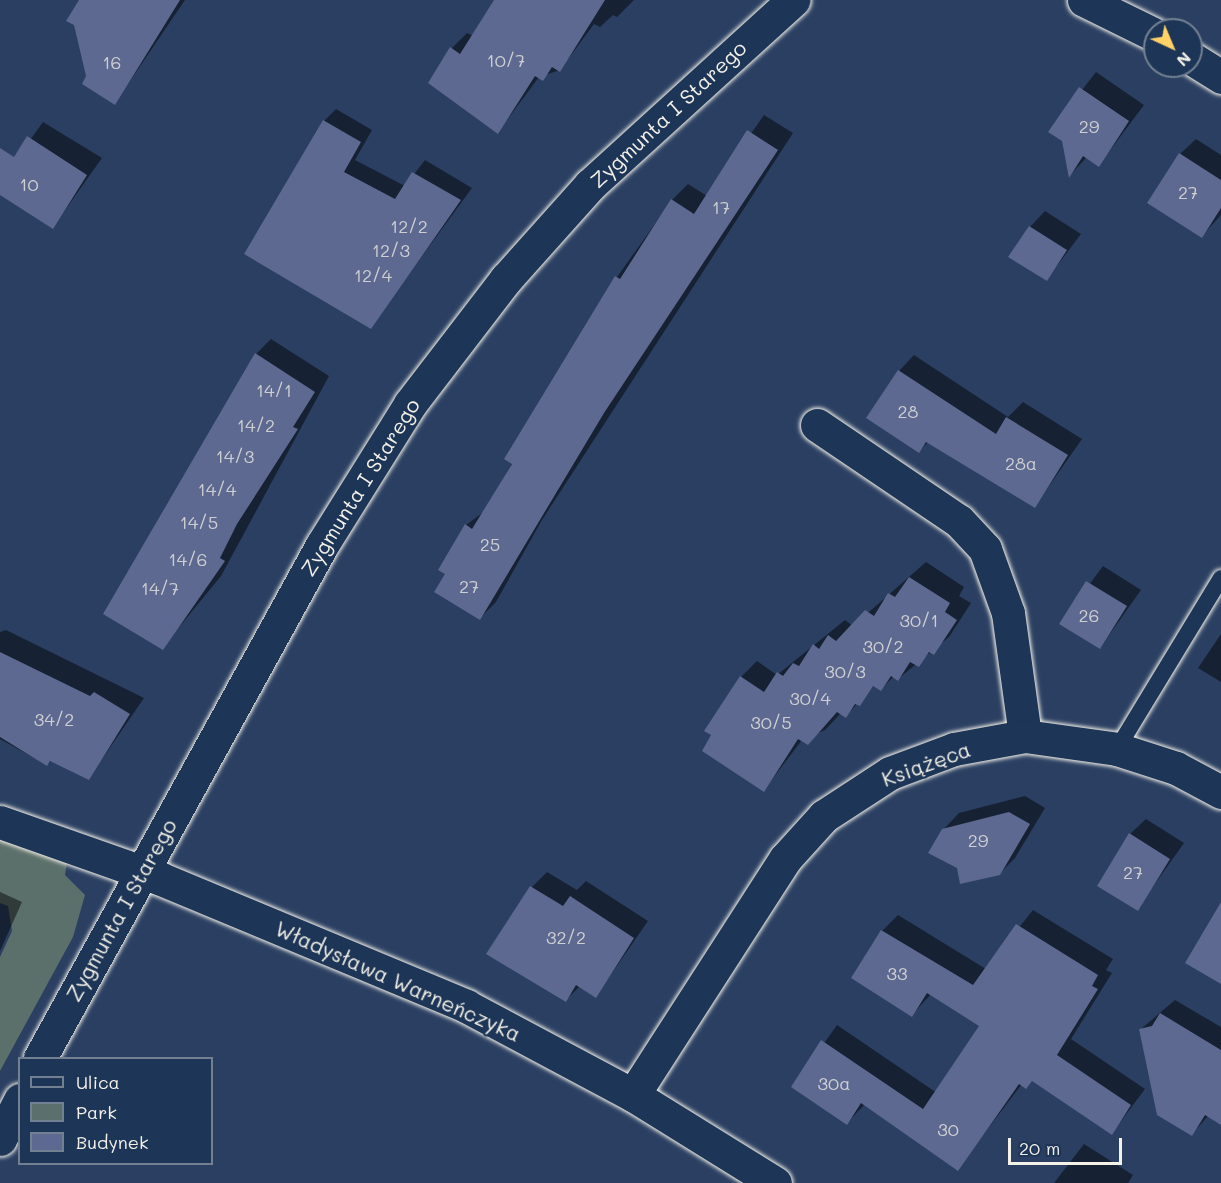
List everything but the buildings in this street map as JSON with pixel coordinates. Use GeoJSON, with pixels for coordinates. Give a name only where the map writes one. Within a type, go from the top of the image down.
{"type":"FeatureCollection","features":[{"type":"Feature","properties":{"kind":"street","name":"Zygmunta I Starego"},"geometry":{"type":"LineString","coordinates":[[41,1057],[327,537],[457,339],[601,173],[793,0]]}},
{"type":"Feature","properties":{"kind":"street"},"geometry":{"type":"LineString","coordinates":[[1084,0],[1143,29]]}},
{"type":"Feature","properties":{"kind":"street"},"geometry":{"type":"LineString","coordinates":[[1203,66],[1221,77]]}},
{"type":"Feature","properties":{"kind":"street"},"geometry":{"type":"LineString","coordinates":[[817,425],[959,521],[985,549],[1008,613],[1025,736]]}},
{"type":"Feature","properties":{"kind":"street","name":"Książęca"},"geometry":{"type":"LineString","coordinates":[[633,1095],[740,923],[824,816],[890,773],[954,749],[1025,736],[1117,748],[1176,768],[1221,792]]}},
{"type":"Feature","properties":{"kind":"street","name":"Władysława Warneńczyka"},"geometry":{"type":"LineString","coordinates":[[0,822],[142,872],[466,1006],[633,1095],[775,1183]]}},
{"type":"Feature","properties":{"kind":"street"},"geometry":{"type":"LineString","coordinates":[[0,1139],[18,1104]]}},
{"type":"Feature","properties":{"kind":"lane"},"geometry":{"type":"LineString","coordinates":[[1117,748],[1221,578]]}},
{"type":"Feature","properties":{"kind":"green space"},"geometry":{"type":"Polygon","coordinates":[[[0,839],[67,863],[65,875],[85,895],[73,937],[0,1071],[0,957],[12,931],[8,906],[0,903],[0,839]]]}}]}
